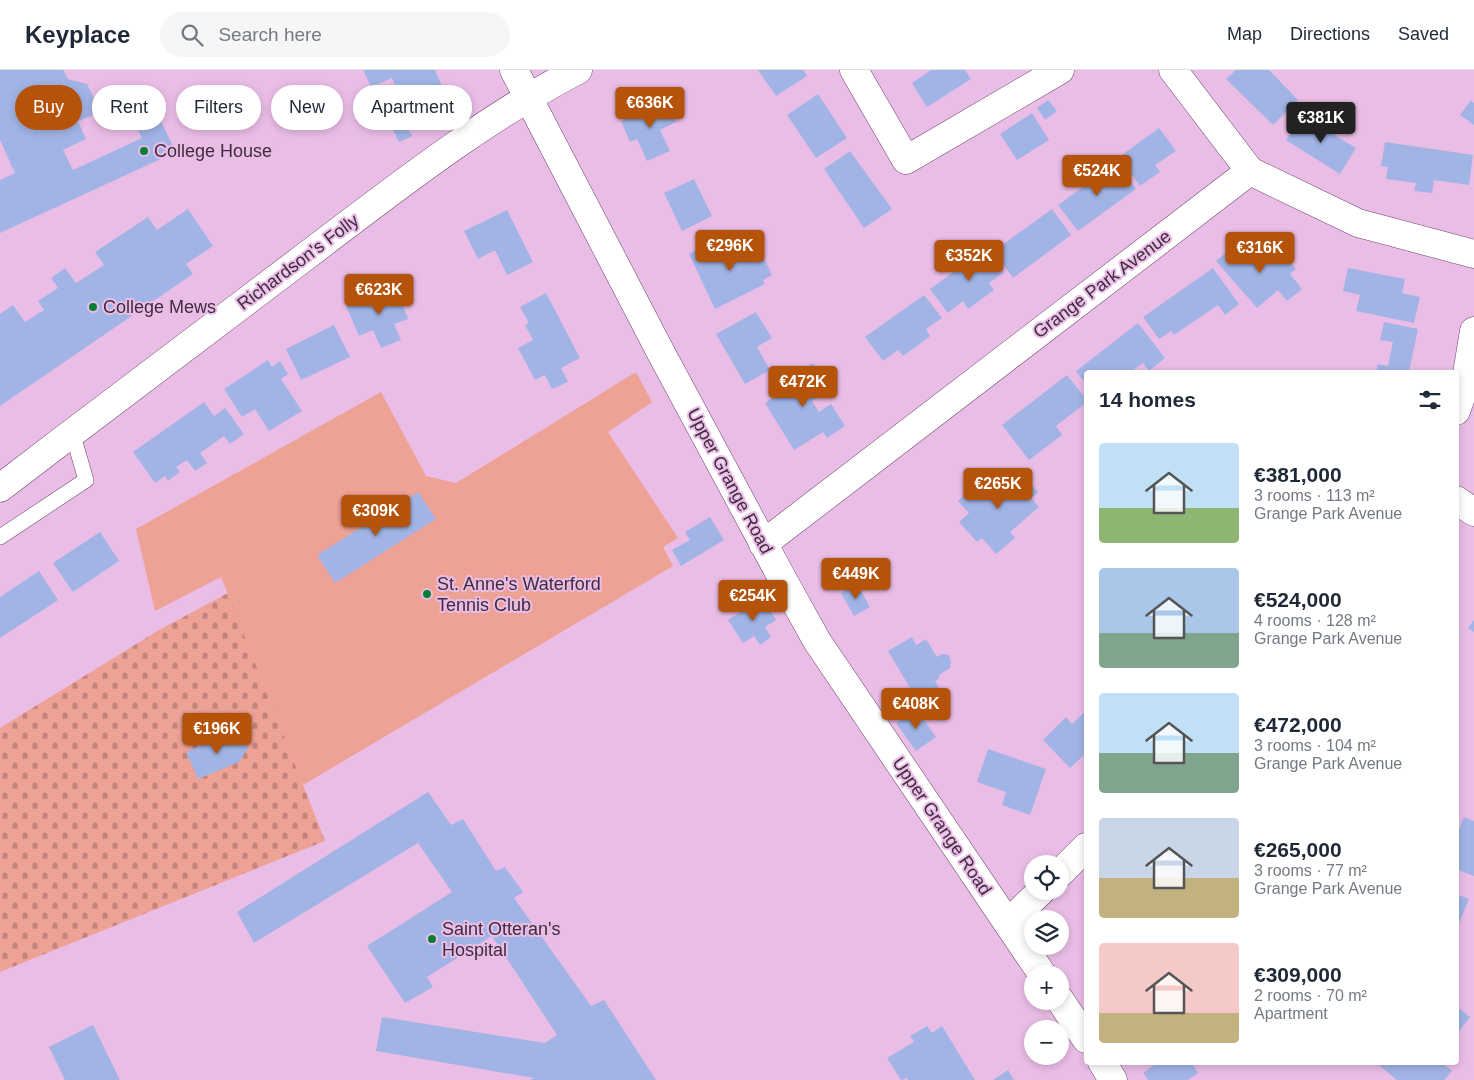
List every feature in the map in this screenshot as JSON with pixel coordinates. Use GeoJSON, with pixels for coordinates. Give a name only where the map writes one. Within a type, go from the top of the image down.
{"type":"FeatureCollection","features":[{"type":"Feature","properties":{"kind":"street","name":"Upper Grange Road"},"geometry":{"type":"LineString","coordinates":[[514,70],[660,351],[813,634],[1036,965]]}},
{"type":"Feature","properties":{"kind":"street","name":"Richardson's Folly"},"geometry":{"type":"LineString","coordinates":[[0,488],[72,432],[466,138],[528,97],[578,70]]}},
{"type":"Feature","properties":{"kind":"street"},"geometry":{"type":"LineString","coordinates":[[854,70],[906,160],[1060,70]]}},
{"type":"Feature","properties":{"kind":"street"},"geometry":{"type":"LineString","coordinates":[[1173,70],[1250,171],[1358,223],[1474,254]]}},
{"type":"Feature","properties":{"kind":"street","name":"Grange Park Avenue"},"geometry":{"type":"LineString","coordinates":[[763,544],[1250,171]]}},
{"type":"Feature","properties":{"kind":"street"},"geometry":{"type":"LineString","coordinates":[[1459,404],[1466,386],[1474,331]]}},
{"type":"Feature","properties":{"kind":"street"},"geometry":{"type":"LineString","coordinates":[[1459,502],[1474,512]]}},
{"type":"Feature","properties":{"kind":"street"},"geometry":{"type":"LineString","coordinates":[[1069,864],[1084,849]]}},
{"type":"Feature","properties":{"kind":"street"},"geometry":{"type":"LineString","coordinates":[[1008,923],[1032,900]]}},
{"type":"Feature","properties":{"kind":"street"},"geometry":{"type":"LineString","coordinates":[[1067,1010],[1084,1036]]}},
{"type":"Feature","properties":{"kind":"street"},"geometry":{"type":"LineString","coordinates":[[1104,1065],[1113,1080]]}},
{"type":"Feature","properties":{"kind":"lane"},"geometry":{"type":"LineString","coordinates":[[0,536],[86,480],[72,432]]}},
{"type":"Feature","properties":{"kind":"green space","name":"St. Anne's Waterford Tennis Club"},"geometry":{"type":"Polygon","coordinates":[[[636,372],[652,402],[608,432],[678,538],[663,547],[673,566],[303,785],[221,577],[155,611],[136,529],[381,392],[426,476],[456,483],[636,372]]]}},
{"type":"Feature","properties":{"kind":"green space"},"geometry":{"type":"Polygon","coordinates":[[[228,593],[325,841],[0,972],[0,728],[159,630],[228,593]]]}},
{"type":"Feature","properties":{"kind":"building","name":"College House"},"geometry":{"type":"Polygon","coordinates":[[[0,70],[63,70],[68,79],[87,84],[92,94],[92,116],[82,120],[82,85],[15,85],[15,130],[82,130],[86,139],[63,150],[73,170],[142,138],[138,130],[165,130],[176,152],[0,233],[0,180],[15,173],[0,140],[0,70]]]}},
{"type":"Feature","properties":{"kind":"building"},"geometry":{"type":"Polygon","coordinates":[[[363,70],[435,70],[441,85],[395,85],[392,78],[376,85],[370,85],[363,70]]]}},
{"type":"Feature","properties":{"kind":"building"},"geometry":{"type":"Polygon","coordinates":[[[758,70],[803,70],[807,76],[776,96],[758,70]]]}},
{"type":"Feature","properties":{"kind":"building"},"geometry":{"type":"Polygon","coordinates":[[[931,70],[965,70],[971,79],[927,107],[912,83],[931,70]]]}},
{"type":"Feature","properties":{"kind":"building"},"geometry":{"type":"Polygon","coordinates":[[[1236,70],[1269,70],[1298,100],[1273,125],[1226,79],[1236,70]]]}},
{"type":"Feature","properties":{"kind":"building"},"geometry":{"type":"Polygon","coordinates":[[[818,94],[847,138],[816,158],[787,115],[818,94]]]}},
{"type":"Feature","properties":{"kind":"building"},"geometry":{"type":"Polygon","coordinates":[[[666,100],[676,122],[660,130],[670,151],[647,161],[637,139],[630,142],[621,121],[666,100]]]}},
{"type":"Feature","properties":{"kind":"building"},"geometry":{"type":"Polygon","coordinates":[[[1048,100],[1057,111],[1045,120],[1037,108],[1048,100]]]}},
{"type":"Feature","properties":{"kind":"building"},"geometry":{"type":"Polygon","coordinates":[[[1471,100],[1474,103],[1474,125],[1460,115],[1471,100]]]}},
{"type":"Feature","properties":{"kind":"building"},"geometry":{"type":"Polygon","coordinates":[[[1032,113],[1049,140],[1017,160],[1000,134],[1032,113]]]}},
{"type":"Feature","properties":{"kind":"building"},"geometry":{"type":"Polygon","coordinates":[[[1302,115],[1356,148],[1340,174],[1286,140],[1302,115]]]}},
{"type":"Feature","properties":{"kind":"building"},"geometry":{"type":"Polygon","coordinates":[[[1159,128],[1176,151],[1155,165],[1160,172],[1140,186],[1119,157],[1159,128]]]}},
{"type":"Feature","properties":{"kind":"building"},"geometry":{"type":"Polygon","coordinates":[[[393,130],[409,130],[412,136],[399,142],[393,130]]]}},
{"type":"Feature","properties":{"kind":"building"},"geometry":{"type":"Polygon","coordinates":[[[1385,142],[1473,155],[1469,185],[1434,180],[1432,193],[1414,191],[1416,183],[1386,179],[1388,167],[1381,166],[1385,142]]]}},
{"type":"Feature","properties":{"kind":"building"},"geometry":{"type":"Polygon","coordinates":[[[850,151],[892,209],[864,228],[824,169],[850,151]]]}},
{"type":"Feature","properties":{"kind":"building"},"geometry":{"type":"Polygon","coordinates":[[[1116,163],[1136,189],[1078,231],[1058,205],[1116,163]]]}},
{"type":"Feature","properties":{"kind":"building"},"geometry":{"type":"Polygon","coordinates":[[[694,179],[712,216],[682,231],[664,193],[694,179]]]}},
{"type":"Feature","properties":{"kind":"building","name":"College Mews"},"geometry":{"type":"Polygon","coordinates":[[[188,209],[213,246],[186,264],[193,274],[0,406],[0,314],[13,305],[25,322],[44,310],[38,301],[58,288],[51,278],[65,268],[76,283],[104,265],[95,252],[148,217],[157,230],[188,209]]]}},
{"type":"Feature","properties":{"kind":"building"},"geometry":{"type":"Polygon","coordinates":[[[1052,209],[1071,235],[1013,278],[994,251],[1052,209]]]}},
{"type":"Feature","properties":{"kind":"building"},"geometry":{"type":"Polygon","coordinates":[[[507,210],[533,262],[507,275],[495,250],[478,259],[464,231],[507,210]]]}},
{"type":"Feature","properties":{"kind":"building"},"geometry":{"type":"Polygon","coordinates":[[[722,238],[731,257],[757,244],[772,275],[763,280],[765,284],[715,309],[689,254],[722,238]]]}},
{"type":"Feature","properties":{"kind":"building"},"geometry":{"type":"Polygon","coordinates":[[[1239,242],[1257,264],[1277,247],[1296,269],[1290,274],[1302,289],[1287,301],[1278,290],[1257,308],[1216,261],[1239,242]]]}},
{"type":"Feature","properties":{"kind":"building"},"geometry":{"type":"Polygon","coordinates":[[[987,248],[1004,272],[989,283],[994,290],[968,309],[963,301],[948,313],[930,289],[987,248]]]}},
{"type":"Feature","properties":{"kind":"building"},"geometry":{"type":"Polygon","coordinates":[[[1213,268],[1239,304],[1225,315],[1218,305],[1174,335],[1171,331],[1159,339],[1143,317],[1213,268]]]}},
{"type":"Feature","properties":{"kind":"building"},"geometry":{"type":"Polygon","coordinates":[[[1348,268],[1405,279],[1402,293],[1420,297],[1414,323],[1356,311],[1360,295],[1343,291],[1348,268]]]}},
{"type":"Feature","properties":{"kind":"building"},"geometry":{"type":"Polygon","coordinates":[[[395,286],[408,319],[394,324],[401,340],[381,348],[373,330],[359,336],[346,306],[395,286]]]}},
{"type":"Feature","properties":{"kind":"building"},"geometry":{"type":"Polygon","coordinates":[[[546,293],[580,358],[561,368],[568,382],[552,389],[545,375],[535,380],[518,348],[533,340],[525,325],[529,323],[520,307],[546,293]]]}},
{"type":"Feature","properties":{"kind":"building"},"geometry":{"type":"Polygon","coordinates":[[[924,295],[942,318],[926,329],[930,336],[917,346],[903,356],[898,350],[883,361],[865,337],[924,295]]]}},
{"type":"Feature","properties":{"kind":"building"},"geometry":{"type":"Polygon","coordinates":[[[756,312],[772,338],[757,347],[770,370],[745,384],[716,334],[756,312]]]}},
{"type":"Feature","properties":{"kind":"building"},"geometry":{"type":"Polygon","coordinates":[[[1384,322],[1418,329],[1409,370],[1376,370],[1378,364],[1388,366],[1393,342],[1380,340],[1384,322]]]}},
{"type":"Feature","properties":{"kind":"building"},"geometry":{"type":"Polygon","coordinates":[[[1138,323],[1165,358],[1150,370],[1143,363],[1133,370],[1084,370],[1084,381],[1076,371],[1138,323]]]}},
{"type":"Feature","properties":{"kind":"building"},"geometry":{"type":"Polygon","coordinates":[[[334,325],[350,357],[301,380],[286,349],[334,325]]]}},
{"type":"Feature","properties":{"kind":"building"},"geometry":{"type":"Polygon","coordinates":[[[268,360],[272,367],[280,361],[288,374],[281,379],[302,411],[269,431],[255,409],[242,417],[224,389],[268,360]]]}},
{"type":"Feature","properties":{"kind":"building"},"geometry":{"type":"Polygon","coordinates":[[[813,363],[830,390],[812,401],[819,412],[831,404],[845,426],[827,438],[823,432],[794,450],[765,403],[777,395],[773,388],[813,363]]]}},
{"type":"Feature","properties":{"kind":"building"},"geometry":{"type":"Polygon","coordinates":[[[1067,375],[1084,396],[1084,405],[1056,426],[1062,435],[1029,460],[1002,425],[1067,375]]]}},
{"type":"Feature","properties":{"kind":"building"},"geometry":{"type":"Polygon","coordinates":[[[204,402],[214,416],[225,408],[244,434],[230,444],[224,436],[200,453],[207,463],[195,471],[187,460],[176,467],[180,472],[168,481],[165,476],[155,483],[133,452],[204,402]]]}},
{"type":"Feature","properties":{"kind":"building"},"geometry":{"type":"Polygon","coordinates":[[[1016,468],[1038,492],[1031,498],[1039,507],[1010,532],[1015,538],[996,554],[982,538],[977,542],[959,522],[969,513],[958,501],[979,481],[989,492],[1016,468]]]}},
{"type":"Feature","properties":{"kind":"building"},"geometry":{"type":"Polygon","coordinates":[[[418,492],[436,519],[335,583],[317,555],[418,492]]]}},
{"type":"Feature","properties":{"kind":"building"},"geometry":{"type":"Polygon","coordinates":[[[710,517],[724,540],[681,566],[672,550],[690,540],[685,532],[710,517]]]}},
{"type":"Feature","properties":{"kind":"building"},"geometry":{"type":"Polygon","coordinates":[[[100,532],[119,561],[73,592],[53,563],[100,532]]]}},
{"type":"Feature","properties":{"kind":"building"},"geometry":{"type":"Polygon","coordinates":[[[39,571],[58,600],[0,638],[0,597],[39,571]]]}},
{"type":"Feature","properties":{"kind":"building"},"geometry":{"type":"Polygon","coordinates":[[[857,584],[870,607],[854,616],[841,593],[857,584]]]}},
{"type":"Feature","properties":{"kind":"building"},"geometry":{"type":"Polygon","coordinates":[[[762,598],[776,620],[765,627],[771,637],[760,645],[754,636],[743,643],[728,620],[762,598]]]}},
{"type":"Feature","properties":{"kind":"building"},"geometry":{"type":"Polygon","coordinates":[[[1474,620],[1474,632],[1468,628],[1474,620]]]}},
{"type":"Feature","properties":{"kind":"building"},"geometry":{"type":"Polygon","coordinates":[[[912,637],[916,645],[926,639],[937,657],[942,654],[949,655],[951,662],[950,668],[939,675],[940,678],[935,681],[944,696],[930,704],[921,688],[913,693],[888,651],[912,637]]]}},
{"type":"Feature","properties":{"kind":"building"},"geometry":{"type":"Polygon","coordinates":[[[916,709],[936,737],[916,751],[896,723],[916,709]]]}},
{"type":"Feature","properties":{"kind":"building"},"geometry":{"type":"Polygon","coordinates":[[[1084,713],[1084,755],[1070,768],[1043,740],[1066,717],[1072,724],[1084,713]]]}},
{"type":"Feature","properties":{"kind":"building"},"geometry":{"type":"Polygon","coordinates":[[[224,736],[245,738],[248,748],[239,762],[198,779],[186,752],[224,736]]]}},
{"type":"Feature","properties":{"kind":"building"},"geometry":{"type":"Polygon","coordinates":[[[988,749],[1046,769],[1030,815],[1002,805],[1006,792],[977,782],[988,749]]]}},
{"type":"Feature","properties":{"kind":"building","name":"Saint Otteran's Hospital"},"geometry":{"type":"Polygon","coordinates":[[[428,792],[451,825],[463,819],[496,871],[505,867],[523,892],[514,898],[591,1006],[604,1000],[656,1080],[530,1080],[534,1078],[376,1051],[382,1017],[545,1043],[557,1035],[492,936],[427,977],[433,987],[405,1003],[367,946],[452,892],[418,843],[254,943],[237,912],[428,792]]]}},
{"type":"Feature","properties":{"kind":"building"},"geometry":{"type":"Polygon","coordinates":[[[1464,817],[1474,821],[1474,876],[1459,870],[1459,829],[1464,817]]]}},
{"type":"Feature","properties":{"kind":"building"},"geometry":{"type":"Polygon","coordinates":[[[1459,895],[1469,899],[1459,924],[1459,895]]]}},
{"type":"Feature","properties":{"kind":"building"},"geometry":{"type":"Polygon","coordinates":[[[1459,1008],[1470,1017],[1459,1031],[1459,1008]]]}},
{"type":"Feature","properties":{"kind":"building"},"geometry":{"type":"Polygon","coordinates":[[[93,1025],[120,1080],[65,1080],[49,1047],[93,1025]]]}},
{"type":"Feature","properties":{"kind":"building"},"geometry":{"type":"Polygon","coordinates":[[[927,1026],[932,1033],[942,1026],[975,1080],[908,1080],[907,1078],[901,1080],[887,1058],[914,1042],[910,1036],[927,1026]]]}},
{"type":"Feature","properties":{"kind":"building"},"geometry":{"type":"Polygon","coordinates":[[[1154,1065],[1193,1065],[1198,1073],[1188,1080],[1148,1080],[1143,1073],[1154,1065]]]}},
{"type":"Feature","properties":{"kind":"building"},"geometry":{"type":"Polygon","coordinates":[[[1379,1065],[1445,1065],[1452,1071],[1444,1080],[1397,1080],[1379,1065]]]}},
{"type":"Feature","properties":{"kind":"building"},"geometry":{"type":"Polygon","coordinates":[[[1008,1070],[1014,1080],[993,1080],[1008,1070]]]}},
{"type":"Feature","properties":{"kind":"place","name":"College House"},"geometry":{"type":"Point","coordinates":[144,151]}},
{"type":"Feature","properties":{"kind":"place","name":"College Mews"},"geometry":{"type":"Point","coordinates":[93,307]}},
{"type":"Feature","properties":{"kind":"place","name":"St. Anne's Waterford Tennis Club"},"geometry":{"type":"Point","coordinates":[427,594]}},
{"type":"Feature","properties":{"kind":"place","name":"Saint Otteran's Hospital"},"geometry":{"type":"Point","coordinates":[432,939]}}]}
